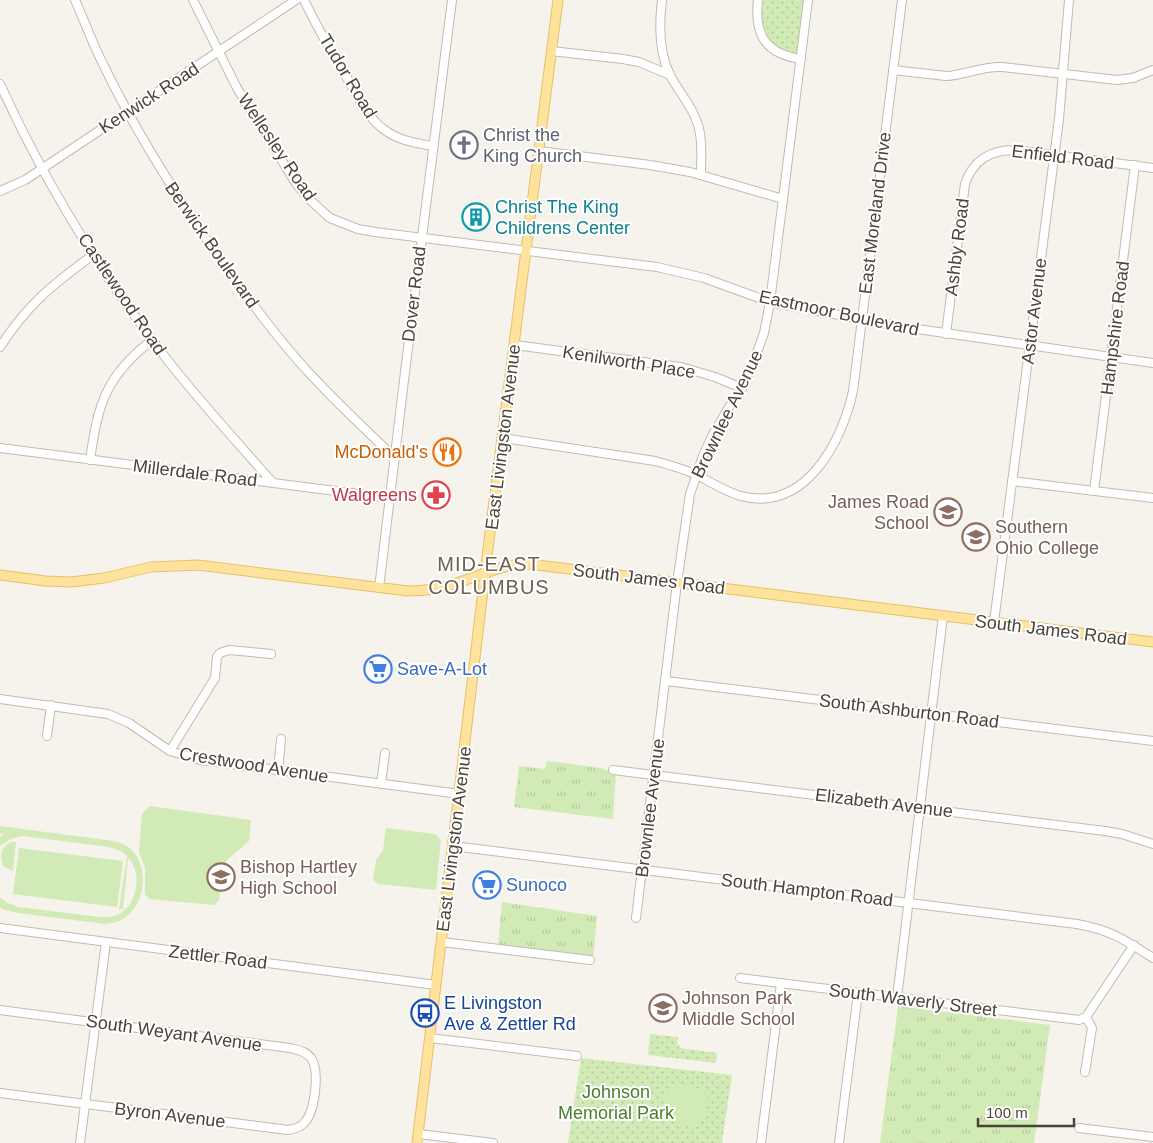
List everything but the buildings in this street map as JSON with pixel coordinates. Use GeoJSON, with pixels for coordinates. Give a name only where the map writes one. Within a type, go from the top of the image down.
{"type":"FeatureCollection","features":[{"type":"Feature","properties":{"kind":"main road","name":"East Livingston Avenue"},"geometry":{"type":"LineString","coordinates":[[418,1138],[558,0]]}},
{"type":"Feature","properties":{"kind":"main road","name":"South James Road"},"geometry":{"type":"LineString","coordinates":[[0,576],[71,582],[104,578],[151,567],[188,564],[408,591],[436,589],[504,566],[529,564],[1153,642]]}},
{"type":"Feature","properties":{"kind":"street","name":"Berwick Boulevard"},"geometry":{"type":"LineString","coordinates":[[76,0],[103,65],[169,184],[264,320],[312,376],[395,458]]}},
{"type":"Feature","properties":{"kind":"street","name":"Wellesley Road"},"geometry":{"type":"LineString","coordinates":[[193,0],[218,53],[252,113],[297,185],[320,210],[343,225],[358,229],[527,251]]}},
{"type":"Feature","properties":{"kind":"street","name":"Kenwick Road"},"geometry":{"type":"LineString","coordinates":[[0,191],[25,180],[296,0]]}},
{"type":"Feature","properties":{"kind":"street","name":"Tudor Road"},"geometry":{"type":"LineString","coordinates":[[304,0],[341,69],[374,122],[397,138],[433,146]]}},
{"type":"Feature","properties":{"kind":"street","name":"Dover Road"},"geometry":{"type":"LineString","coordinates":[[380,588],[421,238],[452,0]]}},
{"type":"Feature","properties":{"kind":"street"},"geometry":{"type":"LineString","coordinates":[[662,0],[660,28],[663,53],[670,75],[689,105],[698,124],[701,175]]}},
{"type":"Feature","properties":{"kind":"street"},"geometry":{"type":"LineString","coordinates":[[758,0],[757,22],[765,42],[773,50],[801,59]]}},
{"type":"Feature","properties":{"kind":"street","name":"Brownlee Avenue"},"geometry":{"type":"LineString","coordinates":[[636,918],[677,582],[690,494],[713,434],[742,388],[760,347],[770,302],[808,0]]}},
{"type":"Feature","properties":{"kind":"street","name":"East Moreland Drive"},"geometry":{"type":"LineString","coordinates":[[503,438],[676,466],[739,496],[762,498],[785,493],[812,475],[830,451],[849,410],[853,391],[902,0]]}},
{"type":"Feature","properties":{"kind":"street","name":"Astor Avenue"},"geometry":{"type":"LineString","coordinates":[[994,622],[1054,155],[1069,0]]}},
{"type":"Feature","properties":{"kind":"street"},"geometry":{"type":"LineString","coordinates":[[551,51],[639,62],[670,75]]}},
{"type":"Feature","properties":{"kind":"street"},"geometry":{"type":"LineString","coordinates":[[893,70],[946,76],[991,66],[1125,80],[1153,70]]}},
{"type":"Feature","properties":{"kind":"street","name":"Castlewood Road"},"geometry":{"type":"LineString","coordinates":[[0,84],[15,118],[93,255],[152,340],[273,483]]}},
{"type":"Feature","properties":{"kind":"street","name":"Enfield Road"},"geometry":{"type":"LineString","coordinates":[[977,162],[989,154],[1003,150],[1153,168]]}},
{"type":"Feature","properties":{"kind":"street"},"geometry":{"type":"LineString","coordinates":[[539,151],[650,165],[701,175],[783,199]]}},
{"type":"Feature","properties":{"kind":"street","name":"Ashby Road"},"geometry":{"type":"LineString","coordinates":[[946,334],[964,191],[968,176],[977,162]]}},
{"type":"Feature","properties":{"kind":"street","name":"Hampshire Road"},"geometry":{"type":"LineString","coordinates":[[1094,491],[1135,165]]}},
{"type":"Feature","properties":{"kind":"street","name":"Eastmoor Boulevard"},"geometry":{"type":"LineString","coordinates":[[527,251],[657,267],[704,278],[770,302],[862,320],[946,334],[1153,363]]}},
{"type":"Feature","properties":{"kind":"street"},"geometry":{"type":"LineString","coordinates":[[0,347],[15,324],[34,302],[61,278],[93,255]]}},
{"type":"Feature","properties":{"kind":"street"},"geometry":{"type":"LineString","coordinates":[[90,460],[95,426],[108,387],[120,369],[134,354],[152,340]]}},
{"type":"Feature","properties":{"kind":"street","name":"Kenilworth Place"},"geometry":{"type":"LineString","coordinates":[[515,345],[681,367],[715,377],[742,388]]}},
{"type":"Feature","properties":{"kind":"street","name":"Millerdale Road"},"geometry":{"type":"LineString","coordinates":[[0,448],[390,498]]}},
{"type":"Feature","properties":{"kind":"street"},"geometry":{"type":"LineString","coordinates":[[1012,480],[1153,498]]}},
{"type":"Feature","properties":{"kind":"street"},"geometry":{"type":"LineString","coordinates":[[897,998],[943,616]]}},
{"type":"Feature","properties":{"kind":"street"},"geometry":{"type":"LineString","coordinates":[[170,751],[215,678],[217,657],[220,653],[229,650],[271,654]]}},
{"type":"Feature","properties":{"kind":"street","name":"South Ashburton Road"},"geometry":{"type":"LineString","coordinates":[[666,681],[1153,741]]}},
{"type":"Feature","properties":{"kind":"street","name":"Crestwood Avenue"},"geometry":{"type":"LineString","coordinates":[[0,699],[95,711],[119,717],[170,751],[201,760],[460,794]]}},
{"type":"Feature","properties":{"kind":"street"},"geometry":{"type":"LineString","coordinates":[[47,736],[50,706]]}},
{"type":"Feature","properties":{"kind":"street"},"geometry":{"type":"LineString","coordinates":[[278,771],[281,739]]}},
{"type":"Feature","properties":{"kind":"street"},"geometry":{"type":"LineString","coordinates":[[381,784],[385,753]]}},
{"type":"Feature","properties":{"kind":"street","name":"Elizabeth Avenue"},"geometry":{"type":"LineString","coordinates":[[613,770],[1105,831],[1122,834],[1153,844]]}},
{"type":"Feature","properties":{"kind":"street","name":"South Hampton Road"},"geometry":{"type":"LineString","coordinates":[[453,846],[1093,927],[1109,931],[1153,958]]}},
{"type":"Feature","properties":{"kind":"street","name":"Zettler Road"},"geometry":{"type":"LineString","coordinates":[[0,928],[436,985]]}},
{"type":"Feature","properties":{"kind":"street"},"geometry":{"type":"LineString","coordinates":[[80,1143],[106,942]]}},
{"type":"Feature","properties":{"kind":"street"},"geometry":{"type":"LineString","coordinates":[[442,942],[590,960]]}},
{"type":"Feature","properties":{"kind":"street"},"geometry":{"type":"LineString","coordinates":[[1085,1072],[1092,1028],[1086,1017],[1134,945]]}},
{"type":"Feature","properties":{"kind":"street","name":"South Waverly Street"},"geometry":{"type":"LineString","coordinates":[[740,978],[1079,1020],[1086,1017]]}},
{"type":"Feature","properties":{"kind":"street"},"geometry":{"type":"LineString","coordinates":[[761,1143],[781,983]]}},
{"type":"Feature","properties":{"kind":"street"},"geometry":{"type":"LineString","coordinates":[[839,1143],[858,993]]}},
{"type":"Feature","properties":{"kind":"street","name":"South Weyant Avenue"},"geometry":{"type":"LineString","coordinates":[[0,1010],[297,1050],[310,1057],[314,1064],[316,1075],[314,1092]]}},
{"type":"Feature","properties":{"kind":"street"},"geometry":{"type":"LineString","coordinates":[[430,1038],[577,1056]]}},
{"type":"Feature","properties":{"kind":"street","name":"Byron Avenue"},"geometry":{"type":"LineString","coordinates":[[0,1093],[288,1130],[300,1126],[309,1117],[314,1092]]}},
{"type":"Feature","properties":{"kind":"street"},"geometry":{"type":"LineString","coordinates":[[1079,1128],[1153,1137]]}},
{"type":"Feature","properties":{"kind":"street"},"geometry":{"type":"LineString","coordinates":[[418,1138],[493,1143]]}},
{"type":"Feature","properties":{"kind":"green space"},"geometry":{"type":"Polygon","coordinates":[[[763,0],[805,0],[798,53],[786,52],[777,48],[767,36],[762,10],[763,0]]]}},
{"type":"Feature","properties":{"kind":"green space"},"geometry":{"type":"Polygon","coordinates":[[[547,761],[601,768],[616,774],[613,819],[514,807],[519,766],[545,769],[547,761]]]}},
{"type":"Feature","properties":{"kind":"green space"},"geometry":{"type":"Polygon","coordinates":[[[150,806],[251,820],[249,841],[226,861],[222,873],[219,900],[214,905],[149,899],[145,894],[145,868],[139,852],[142,814],[150,806]]]}},
{"type":"Feature","properties":{"kind":"green space"},"geometry":{"type":"Polygon","coordinates":[[[0,826],[114,841],[128,847],[137,857],[142,870],[143,885],[139,899],[132,911],[121,920],[106,924],[18,913],[2,909],[0,907],[0,898],[18,907],[100,917],[114,916],[130,904],[135,891],[136,877],[135,869],[128,858],[123,909],[119,909],[127,856],[121,851],[109,847],[23,836],[11,839],[0,846],[0,837],[4,834],[0,833],[0,826]]]}},
{"type":"Feature","properties":{"kind":"green space"},"geometry":{"type":"Polygon","coordinates":[[[386,828],[435,834],[441,840],[436,890],[379,884],[373,880],[376,860],[383,850],[386,828]]]}},
{"type":"Feature","properties":{"kind":"green space"},"geometry":{"type":"Polygon","coordinates":[[[11,842],[16,842],[13,871],[3,866],[1,859],[3,849],[11,842]]]}},
{"type":"Feature","properties":{"kind":"green space"},"geometry":{"type":"Polygon","coordinates":[[[19,848],[123,861],[117,907],[13,894],[19,848]]]}},
{"type":"Feature","properties":{"kind":"green space"},"geometry":{"type":"Polygon","coordinates":[[[502,902],[597,916],[593,958],[498,945],[502,902]]]}},
{"type":"Feature","properties":{"kind":"green space"},"geometry":{"type":"Polygon","coordinates":[[[898,1006],[1050,1025],[1034,1143],[880,1143],[898,1006]]]}},
{"type":"Feature","properties":{"kind":"green space"},"geometry":{"type":"Polygon","coordinates":[[[650,1034],[678,1037],[677,1045],[680,1045],[680,1048],[717,1053],[716,1063],[648,1055],[650,1034]]]}},
{"type":"Feature","properties":{"kind":"green space","name":"Johnson Memorial Park"},"geometry":{"type":"Polygon","coordinates":[[[581,1058],[732,1075],[722,1143],[568,1143],[581,1058]]]}},
{"type":"Feature","properties":{"kind":"green space"},"geometry":{"type":"Polygon","coordinates":[[[677,1083],[705,1091],[708,1096],[700,1126],[680,1124],[668,1114],[665,1107],[666,1099],[677,1083]]]}},
{"type":"Feature","properties":{"kind":"place","name":"Christ the King Church"},"geometry":{"type":"Point","coordinates":[464,145]}},
{"type":"Feature","properties":{"kind":"place","name":"Christ The King Childrens Center"},"geometry":{"type":"Point","coordinates":[476,217]}},
{"type":"Feature","properties":{"kind":"place","name":"McDonald's"},"geometry":{"type":"Point","coordinates":[447,452]}},
{"type":"Feature","properties":{"kind":"place","name":"Walgreens"},"geometry":{"type":"Point","coordinates":[436,495]}},
{"type":"Feature","properties":{"kind":"place","name":"James Road School"},"geometry":{"type":"Point","coordinates":[948,512]}},
{"type":"Feature","properties":{"kind":"place","name":"Southern Ohio College"},"geometry":{"type":"Point","coordinates":[976,537]}},
{"type":"Feature","properties":{"kind":"place","name":"Save-A-Lot"},"geometry":{"type":"Point","coordinates":[378,669]}},
{"type":"Feature","properties":{"kind":"place","name":"Bishop Hartley High School"},"geometry":{"type":"Point","coordinates":[221,877]}},
{"type":"Feature","properties":{"kind":"place","name":"Sunoco"},"geometry":{"type":"Point","coordinates":[487,885]}},
{"type":"Feature","properties":{"kind":"place","name":"Johnson Park Middle School"},"geometry":{"type":"Point","coordinates":[663,1008]}},
{"type":"Feature","properties":{"kind":"place","name":"E Livingston Ave & Zettler Rd"},"geometry":{"type":"Point","coordinates":[425,1013]}},
{"type":"Feature","properties":{"kind":"district","name":"MID-EAST COLUMBUS"},"geometry":{"type":"Point","coordinates":[489,576]}}]}
